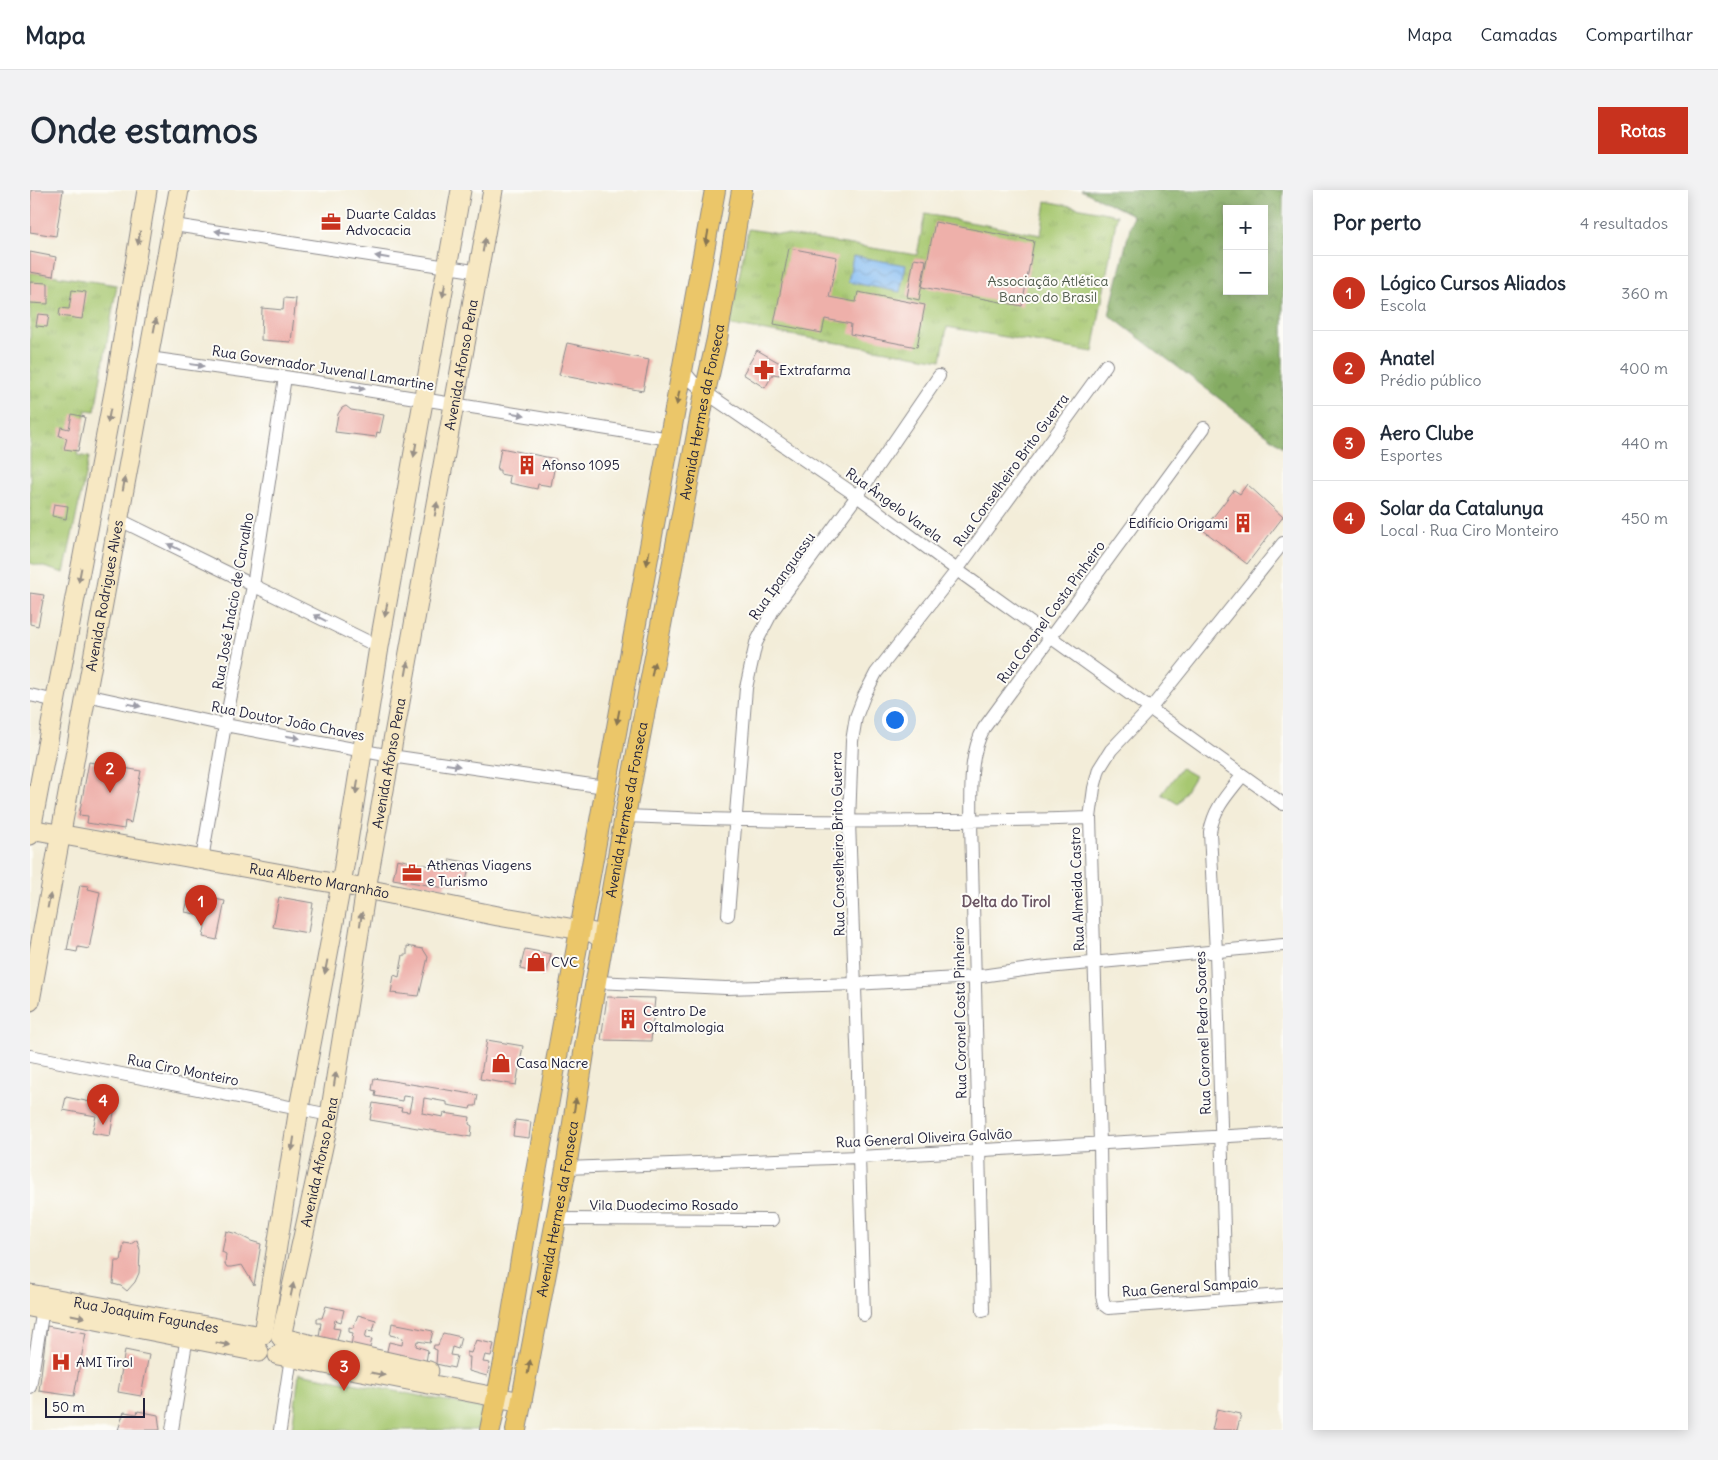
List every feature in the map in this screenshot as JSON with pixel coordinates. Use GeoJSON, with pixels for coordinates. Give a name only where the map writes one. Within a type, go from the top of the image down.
{"type":"FeatureCollection","features":[{"type":"Feature","properties":{"kind":"main road","name":"Avenida Rodrigues Alves"},"geometry":{"type":"LineString","coordinates":[[30,831],[48,743],[42,698],[60,682],[116,382],[147,190]]}},
{"type":"Feature","properties":{"kind":"main road","name":"Avenida Rodrigues Alves"},"geometry":{"type":"LineString","coordinates":[[30,1001],[179,190]]}},
{"type":"Feature","properties":{"kind":"main road","name":"Avenida Afonso Pena"},"geometry":{"type":"LineString","coordinates":[[261,1341],[299,1108],[341,885],[379,647],[461,190]]}},
{"type":"Feature","properties":{"kind":"main road","name":"Avenida Afonso Pena"},"geometry":{"type":"LineString","coordinates":[[283,1347],[330,1115],[366,888],[480,272],[493,190]]}},
{"type":"Feature","properties":{"kind":"main road","name":"Avenida Hermes da Fonseca"},"geometry":{"type":"LineString","coordinates":[[490,1430],[581,930],[605,787],[715,190]]}},
{"type":"Feature","properties":{"kind":"main road","name":"Avenida Hermes da Fonseca"},"geometry":{"type":"LineString","coordinates":[[516,1430],[566,1168],[625,816],[705,392],[717,339],[742,190]]}},
{"type":"Feature","properties":{"kind":"main road"},"geometry":{"type":"LineString","coordinates":[[116,382],[127,389],[143,385]]}},
{"type":"Feature","properties":{"kind":"main road"},"geometry":{"type":"LineString","coordinates":[[87,539],[97,534],[108,539],[113,547]]}},
{"type":"Feature","properties":{"kind":"main road"},"geometry":{"type":"LineString","coordinates":[[60,682],[67,677],[76,676],[82,679],[87,691]]}},
{"type":"Feature","properties":{"kind":"main road"},"geometry":{"type":"LineString","coordinates":[[48,743],[51,750],[59,752],[68,752],[77,745]]}},
{"type":"Feature","properties":{"kind":"main road","name":"Rua Alberto Maranhão"},"geometry":{"type":"LineString","coordinates":[[30,831],[366,888],[498,916],[581,930],[594,933],[604,941]]}},
{"type":"Feature","properties":{"kind":"main road","name":"Rua Joaquim Fagundes"},"geometry":{"type":"LineString","coordinates":[[30,1294],[261,1341]]}},
{"type":"Feature","properties":{"kind":"main road","name":"Rua Joaquim Fagundes"},"geometry":{"type":"LineString","coordinates":[[36,1308],[187,1336],[261,1341]]}},
{"type":"Feature","properties":{"kind":"main road"},"geometry":{"type":"LineString","coordinates":[[261,1341],[266,1332],[275,1332],[283,1347],[498,1392],[522,1402]]}},
{"type":"Feature","properties":{"kind":"street"},"geometry":{"type":"LineString","coordinates":[[174,225],[480,272]]}},
{"type":"Feature","properties":{"kind":"street","name":"Rua Governador Juvenal Lamartine"},"geometry":{"type":"LineString","coordinates":[[149,358],[286,376],[670,438]]}},
{"type":"Feature","properties":{"kind":"street","name":"Rua Conselheiro Brito Guerra"},"geometry":{"type":"LineString","coordinates":[[864,1315],[849,822],[852,741],[856,717],[876,673],[957,570],[1106,364]]}},
{"type":"Feature","properties":{"kind":"street","name":"Rua Ângelo Varela"},"geometry":{"type":"LineString","coordinates":[[683,370],[705,392],[857,496],[1283,804]]}},
{"type":"Feature","properties":{"kind":"street","name":"Rua José Inácio de Carvalho"},"geometry":{"type":"LineString","coordinates":[[202,859],[225,725],[253,586],[286,376]]}},
{"type":"Feature","properties":{"kind":"street","name":"Rua Ipanguassu"},"geometry":{"type":"LineString","coordinates":[[728,915],[746,688],[756,643],[773,610],[857,496],[939,376]]}},
{"type":"Feature","properties":{"kind":"street","name":"Rua Coronel Costa Pinheiro"},"geometry":{"type":"LineString","coordinates":[[983,1311],[971,822],[972,767],[977,740],[1204,428]]}},
{"type":"Feature","properties":{"kind":"street"},"geometry":{"type":"LineString","coordinates":[[118,519],[379,647]]}},
{"type":"Feature","properties":{"kind":"street","name":"Rua Almeida Castro"},"geometry":{"type":"LineString","coordinates":[[1102,1300],[1100,1142],[1090,818],[1094,788],[1100,769],[1110,750],[1151,708],[1283,543]]}},
{"type":"Feature","properties":{"kind":"street","name":"Rua Doutor João Chaves"},"geometry":{"type":"LineString","coordinates":[[87,691],[225,725],[391,756],[605,787]]}},
{"type":"Feature","properties":{"kind":"street","name":"Rua Coronel Pedro Soares"},"geometry":{"type":"LineString","coordinates":[[1226,1299],[1216,952],[1210,832],[1212,819],[1217,808],[1242,776]]}},
{"type":"Feature","properties":{"kind":"street"},"geometry":{"type":"LineString","coordinates":[[625,816],[735,821],[849,822],[971,822],[1090,818]]}},
{"type":"Feature","properties":{"kind":"street"},"geometry":{"type":"LineString","coordinates":[[596,982],[726,988],[855,984],[974,977],[1037,968],[1283,945]]}},
{"type":"Feature","properties":{"kind":"street","name":"Rua Ciro Monteiro"},"geometry":{"type":"LineString","coordinates":[[30,1056],[330,1115]]}},
{"type":"Feature","properties":{"kind":"street","name":"Rua General Oliveira Galvão"},"geometry":{"type":"LineString","coordinates":[[566,1168],[859,1157],[1221,1135],[1283,1133]]}},
{"type":"Feature","properties":{"kind":"street","name":"Vila Duodecimo Rosado"},"geometry":{"type":"LineString","coordinates":[[556,1219],[772,1220]]}},
{"type":"Feature","properties":{"kind":"street","name":"Rua General Sampaio"},"geometry":{"type":"LineString","coordinates":[[1102,1300],[1108,1308],[1283,1295]]}},
{"type":"Feature","properties":{"kind":"street"},"geometry":{"type":"LineString","coordinates":[[30,1386],[36,1308]]}},
{"type":"Feature","properties":{"kind":"street"},"geometry":{"type":"LineString","coordinates":[[172,1430],[187,1336]]}},
{"type":"Feature","properties":{"kind":"street"},"geometry":{"type":"LineString","coordinates":[[280,1430],[283,1347]]}},
{"type":"Feature","properties":{"kind":"green space"},"geometry":{"type":"Polygon","coordinates":[[[1081,190],[1283,190],[1283,447],[1109,315],[1133,215],[1081,190]]]}},
{"type":"Feature","properties":{"kind":"green space","name":"Associação Atlética Banco do Brasil"},"geometry":{"type":"Polygon","coordinates":[[[1046,201],[1117,215],[1093,352],[947,327],[941,360],[730,325],[748,229],[917,255],[925,214],[1041,235],[1046,201]]]}},
{"type":"Feature","properties":{"kind":"green space"},"geometry":{"type":"Polygon","coordinates":[[[30,272],[117,285],[95,411],[86,410],[77,455],[89,457],[64,573],[30,563],[30,272]]]}},
{"type":"Feature","properties":{"kind":"green space"},"geometry":{"type":"Polygon","coordinates":[[[1181,768],[1195,776],[1178,804],[1162,794],[1181,768]]]}},
{"type":"Feature","properties":{"kind":"green space"},"geometry":{"type":"Polygon","coordinates":[[[299,1373],[484,1408],[480,1430],[292,1430],[299,1373]]]}},
{"type":"Feature","properties":{"kind":"water"},"geometry":{"type":"Polygon","coordinates":[[[853,256],[906,265],[900,292],[848,282],[853,256]]]}},
{"type":"Feature","properties":{"kind":"building"},"geometry":{"type":"Polygon","coordinates":[[[31,190],[63,190],[56,236],[30,232],[31,190]]]}},
{"type":"Feature","properties":{"kind":"building"},"geometry":{"type":"Polygon","coordinates":[[[935,222],[1034,241],[1022,306],[922,287],[935,222]]]}},
{"type":"Feature","properties":{"kind":"building"},"geometry":{"type":"Polygon","coordinates":[[[789,248],[837,257],[829,297],[856,302],[858,292],[925,305],[917,347],[850,334],[851,324],[825,319],[822,333],[774,324],[789,248]]]}},
{"type":"Feature","properties":{"kind":"building"},"geometry":{"type":"Polygon","coordinates":[[[30,252],[56,257],[53,276],[30,272],[30,252]]]}},
{"type":"Feature","properties":{"kind":"building"},"geometry":{"type":"Polygon","coordinates":[[[914,258],[926,260],[919,300],[907,297],[914,258]]]}},
{"type":"Feature","properties":{"kind":"building"},"geometry":{"type":"Polygon","coordinates":[[[30,282],[48,283],[48,304],[30,303],[30,282]]]}},
{"type":"Feature","properties":{"kind":"building"},"geometry":{"type":"Polygon","coordinates":[[[72,290],[86,292],[82,319],[59,316],[60,308],[69,309],[72,290]]]}},
{"type":"Feature","properties":{"kind":"building"},"geometry":{"type":"Polygon","coordinates":[[[284,298],[296,299],[291,342],[261,340],[262,308],[283,310],[284,298]]]}},
{"type":"Feature","properties":{"kind":"building"},"geometry":{"type":"Polygon","coordinates":[[[38,314],[49,315],[47,327],[36,326],[38,314]]]}},
{"type":"Feature","properties":{"kind":"building"},"geometry":{"type":"Polygon","coordinates":[[[567,343],[649,360],[643,391],[559,375],[567,343]]]}},
{"type":"Feature","properties":{"kind":"building","name":"Extrafarma"},"geometry":{"type":"Polygon","coordinates":[[[757,350],[785,366],[779,375],[773,374],[765,388],[743,374],[757,350]]]}},
{"type":"Feature","properties":{"kind":"building"},"geometry":{"type":"Polygon","coordinates":[[[346,406],[351,410],[384,415],[380,433],[377,432],[376,437],[335,432],[338,414],[346,406]]]}},
{"type":"Feature","properties":{"kind":"building"},"geometry":{"type":"Polygon","coordinates":[[[72,414],[85,417],[78,451],[64,449],[67,438],[59,436],[61,427],[69,429],[72,414]]]}},
{"type":"Feature","properties":{"kind":"building","name":"Afonso 1095"},"geometry":{"type":"Polygon","coordinates":[[[501,448],[556,459],[551,486],[538,484],[537,489],[509,483],[510,476],[500,474],[500,470],[497,470],[501,448]]]}},
{"type":"Feature","properties":{"kind":"building","name":"Edifício Origami"},"geometry":{"type":"Polygon","coordinates":[[[1247,484],[1283,517],[1247,564],[1203,530],[1234,490],[1240,494],[1247,484]]]}},
{"type":"Feature","properties":{"kind":"building"},"geometry":{"type":"Polygon","coordinates":[[[54,504],[68,506],[66,519],[52,516],[54,504]]]}},
{"type":"Feature","properties":{"kind":"building"},"geometry":{"type":"Polygon","coordinates":[[[30,593],[44,595],[38,626],[30,624],[30,593]]]}},
{"type":"Feature","properties":{"kind":"building"},"geometry":{"type":"Polygon","coordinates":[[[89,762],[141,771],[131,823],[125,821],[124,829],[87,823],[88,816],[79,815],[89,762]]]}},
{"type":"Feature","properties":{"kind":"building"},"geometry":{"type":"Polygon","coordinates":[[[397,859],[431,866],[432,863],[449,867],[450,859],[470,863],[465,886],[445,882],[445,888],[393,879],[397,859]]]}},
{"type":"Feature","properties":{"kind":"building"},"geometry":{"type":"Polygon","coordinates":[[[80,885],[89,886],[88,889],[100,892],[89,949],[78,947],[77,952],[67,950],[80,885]]]}},
{"type":"Feature","properties":{"kind":"building"},"geometry":{"type":"Polygon","coordinates":[[[189,894],[225,901],[217,940],[203,937],[207,916],[185,912],[189,894]]]}},
{"type":"Feature","properties":{"kind":"building"},"geometry":{"type":"Polygon","coordinates":[[[279,897],[313,903],[308,933],[273,927],[279,897]]]}},
{"type":"Feature","properties":{"kind":"building"},"geometry":{"type":"Polygon","coordinates":[[[407,946],[423,949],[428,957],[419,996],[391,993],[394,975],[399,977],[403,955],[407,955],[407,946]]]}},
{"type":"Feature","properties":{"kind":"building","name":"CVC"},"geometry":{"type":"Polygon","coordinates":[[[525,949],[551,954],[546,975],[520,969],[525,949]]]}},
{"type":"Feature","properties":{"kind":"building","name":"Centro De Oftalmologia"},"geometry":{"type":"Polygon","coordinates":[[[607,997],[655,998],[651,1041],[601,1040],[607,997]]]}},
{"type":"Feature","properties":{"kind":"building","name":"Casa Nacre"},"geometry":{"type":"Polygon","coordinates":[[[487,1040],[523,1046],[516,1085],[480,1079],[487,1040]]]}},
{"type":"Feature","properties":{"kind":"building"},"geometry":{"type":"Polygon","coordinates":[[[374,1078],[478,1095],[476,1106],[471,1106],[470,1109],[424,1098],[422,1113],[443,1117],[444,1113],[470,1117],[469,1124],[472,1126],[471,1137],[370,1120],[373,1103],[402,1108],[401,1111],[409,1112],[412,1097],[403,1096],[402,1101],[375,1096],[376,1091],[372,1090],[374,1078]]]}},
{"type":"Feature","properties":{"kind":"building"},"geometry":{"type":"Polygon","coordinates":[[[66,1097],[115,1107],[110,1136],[92,1133],[96,1116],[63,1110],[66,1097]]]}},
{"type":"Feature","properties":{"kind":"building"},"geometry":{"type":"Polygon","coordinates":[[[515,1120],[531,1122],[529,1138],[513,1136],[515,1120]]]}},
{"type":"Feature","properties":{"kind":"building"},"geometry":{"type":"Polygon","coordinates":[[[226,1231],[261,1244],[254,1285],[242,1265],[227,1267],[225,1264],[226,1254],[222,1252],[226,1231]]]}},
{"type":"Feature","properties":{"kind":"building"},"geometry":{"type":"Polygon","coordinates":[[[137,1240],[140,1250],[139,1273],[135,1282],[127,1291],[121,1286],[113,1284],[115,1261],[121,1261],[124,1243],[131,1244],[137,1240]]]}},
{"type":"Feature","properties":{"kind":"building"},"geometry":{"type":"Polygon","coordinates":[[[326,1306],[344,1310],[341,1322],[335,1320],[333,1328],[340,1329],[337,1341],[319,1337],[321,1323],[317,1323],[317,1318],[322,1318],[326,1306]]]}},
{"type":"Feature","properties":{"kind":"building"},"geometry":{"type":"Polygon","coordinates":[[[358,1315],[376,1320],[373,1331],[367,1330],[365,1338],[372,1339],[369,1351],[351,1346],[353,1333],[349,1332],[349,1327],[353,1328],[358,1315]]]}},
{"type":"Feature","properties":{"kind":"building"},"geometry":{"type":"Polygon","coordinates":[[[392,1323],[433,1331],[430,1343],[417,1341],[416,1346],[428,1350],[426,1362],[386,1355],[389,1342],[402,1345],[403,1338],[390,1335],[392,1323]]]}},
{"type":"Feature","properties":{"kind":"building","name":"AMI Tirol"},"geometry":{"type":"Polygon","coordinates":[[[47,1326],[86,1333],[74,1396],[39,1391],[47,1326]]]}},
{"type":"Feature","properties":{"kind":"building"},"geometry":{"type":"Polygon","coordinates":[[[443,1333],[461,1337],[458,1349],[452,1347],[450,1355],[457,1356],[454,1368],[436,1364],[437,1350],[433,1349],[434,1345],[438,1345],[443,1333]]]}},
{"type":"Feature","properties":{"kind":"building"},"geometry":{"type":"Polygon","coordinates":[[[476,1340],[494,1344],[491,1356],[485,1355],[483,1362],[490,1363],[487,1376],[469,1371],[470,1357],[467,1357],[467,1352],[471,1353],[476,1340]]]}},
{"type":"Feature","properties":{"kind":"building"},"geometry":{"type":"Polygon","coordinates":[[[125,1350],[149,1355],[141,1396],[118,1392],[125,1350]]]}},
{"type":"Feature","properties":{"kind":"building"},"geometry":{"type":"Polygon","coordinates":[[[1217,1409],[1241,1414],[1237,1430],[1212,1430],[1217,1409]]]}},
{"type":"Feature","properties":{"kind":"building"},"geometry":{"type":"Polygon","coordinates":[[[138,1411],[158,1415],[160,1430],[118,1430],[124,1412],[137,1414],[138,1411]]]}},
{"type":"Feature","properties":{"kind":"place","name":"Duarte Caldas Advocacia"},"geometry":{"type":"Point","coordinates":[331,222]}},
{"type":"Feature","properties":{"kind":"place","name":"Extrafarma"},"geometry":{"type":"Point","coordinates":[764,370]}},
{"type":"Feature","properties":{"kind":"place","name":"Afonso 1095"},"geometry":{"type":"Point","coordinates":[527,465]}},
{"type":"Feature","properties":{"kind":"place","name":"Edifício Origami"},"geometry":{"type":"Point","coordinates":[1243,523]}},
{"type":"Feature","properties":{"kind":"place","name":"Anatel"},"geometry":{"type":"Point","coordinates":[110,793]}},
{"type":"Feature","properties":{"kind":"place","name":"Athenas Viagens e Turismo"},"geometry":{"type":"Point","coordinates":[412,873]}},
{"type":"Feature","properties":{"kind":"place","name":"Lógico Cursos Aliados"},"geometry":{"type":"Point","coordinates":[201,926]}},
{"type":"Feature","properties":{"kind":"place","name":"CVC"},"geometry":{"type":"Point","coordinates":[536,962]}},
{"type":"Feature","properties":{"kind":"place","name":"Centro De Oftalmologia"},"geometry":{"type":"Point","coordinates":[628,1019]}},
{"type":"Feature","properties":{"kind":"place","name":"Casa Nacre"},"geometry":{"type":"Point","coordinates":[501,1063]}},
{"type":"Feature","properties":{"kind":"place","name":"Solar da Catalunya"},"geometry":{"type":"Point","coordinates":[103,1125]}},
{"type":"Feature","properties":{"kind":"place","name":"AMI Tirol"},"geometry":{"type":"Point","coordinates":[61,1362]}},
{"type":"Feature","properties":{"kind":"place","name":"Aero Clube"},"geometry":{"type":"Point","coordinates":[344,1391]}},
{"type":"Feature","properties":{"kind":"district","name":"Delta do Tirol"},"geometry":{"type":"Point","coordinates":[1006,902]}}]}
